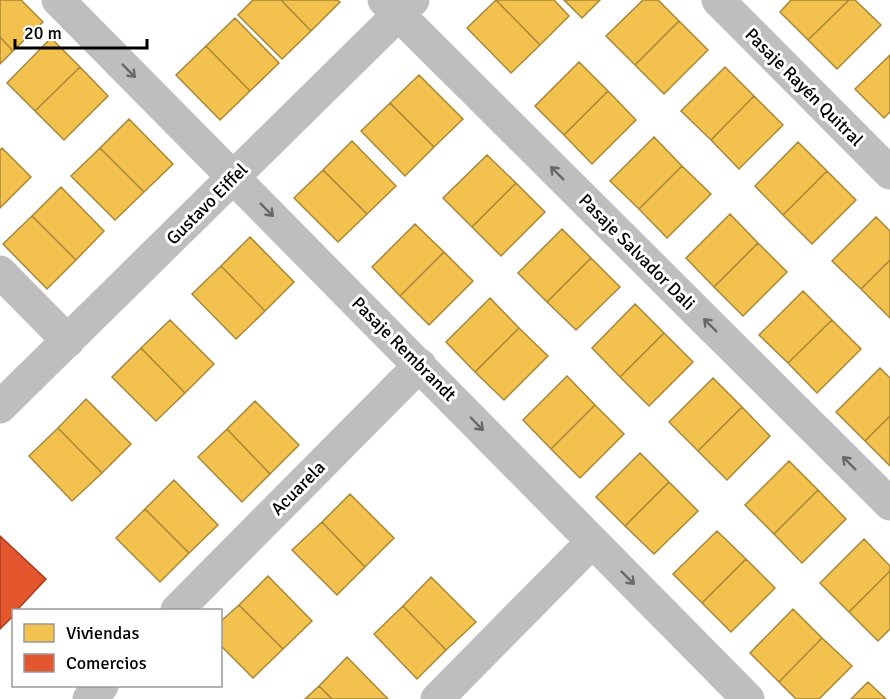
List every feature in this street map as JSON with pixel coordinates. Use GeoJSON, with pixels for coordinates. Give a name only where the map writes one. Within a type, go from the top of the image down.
{"type":"FeatureCollection","features":[{"type":"Feature","properties":{"kind":"street","name":"Pasaje Rembrandt"},"geometry":{"type":"LineString","coordinates":[[58,0],[748,699]]}},
{"type":"Feature","properties":{"kind":"street","name":"Pasaje Rayén Quitral"},"geometry":{"type":"LineString","coordinates":[[718,0],[890,173]]}},
{"type":"Feature","properties":{"kind":"street","name":"Gustavo Eiffel"},"geometry":{"type":"LineString","coordinates":[[0,407],[234,177],[398,5]]}},
{"type":"Feature","properties":{"kind":"street","name":"Pasaje Salvador Dali"},"geometry":{"type":"LineString","coordinates":[[398,5],[890,504]]}},
{"type":"Feature","properties":{"kind":"street"},"geometry":{"type":"LineString","coordinates":[[0,272],[68,341]]}},
{"type":"Feature","properties":{"kind":"street","name":"Acuarela"},"geometry":{"type":"LineString","coordinates":[[178,609],[420,365]]}},
{"type":"Feature","properties":{"kind":"street"},"geometry":{"type":"LineString","coordinates":[[437,699],[592,542]]}},
{"type":"Feature","properties":{"kind":"street"},"geometry":{"type":"LineString","coordinates":[[89,699],[101,687]]}},
{"type":"Feature","properties":{"kind":"building: Viviendas"},"geometry":{"type":"Polygon","coordinates":[[[0,0],[21,0],[43,22],[13,51],[0,37],[0,0]]]}},
{"type":"Feature","properties":{"kind":"building: Viviendas"},"geometry":{"type":"Polygon","coordinates":[[[253,0],[281,0],[311,31],[282,59],[238,15],[253,0]]]}},
{"type":"Feature","properties":{"kind":"building: Viviendas"},"geometry":{"type":"Polygon","coordinates":[[[281,0],[337,0],[340,2],[311,31],[281,0]]]}},
{"type":"Feature","properties":{"kind":"building: Viviendas"},"geometry":{"type":"Polygon","coordinates":[[[496,0],[554,0],[569,16],[540,45],[496,0]]]}},
{"type":"Feature","properties":{"kind":"building: Viviendas"},"geometry":{"type":"Polygon","coordinates":[[[496,0],[540,45],[511,73],[467,28],[496,0]]]}},
{"type":"Feature","properties":{"kind":"building: Viviendas"},"geometry":{"type":"Polygon","coordinates":[[[564,0],[600,0],[582,18],[564,0]]]}},
{"type":"Feature","properties":{"kind":"building: Viviendas"},"geometry":{"type":"Polygon","coordinates":[[[643,0],[658,0],[679,21],[635,65],[606,36],[643,0]]]}},
{"type":"Feature","properties":{"kind":"building: Viviendas"},"geometry":{"type":"Polygon","coordinates":[[[791,0],[849,0],[808,40],[780,12],[791,0]]]}},
{"type":"Feature","properties":{"kind":"building: Viviendas"},"geometry":{"type":"Polygon","coordinates":[[[849,0],[855,0],[881,25],[837,69],[808,40],[849,0]]]}},
{"type":"Feature","properties":{"kind":"building: Viviendas"},"geometry":{"type":"Polygon","coordinates":[[[235,18],[279,63],[250,91],[206,46],[235,18]]]}},
{"type":"Feature","properties":{"kind":"building: Viviendas"},"geometry":{"type":"Polygon","coordinates":[[[679,21],[708,50],[664,94],[635,65],[679,21]]]}},
{"type":"Feature","properties":{"kind":"building: Viviendas"},"geometry":{"type":"Polygon","coordinates":[[[0,37],[13,51],[0,64],[0,37]]]}},
{"type":"Feature","properties":{"kind":"building: Viviendas"},"geometry":{"type":"Polygon","coordinates":[[[51,38],[80,67],[35,111],[7,83],[51,38]]]}},
{"type":"Feature","properties":{"kind":"building: Viviendas"},"geometry":{"type":"Polygon","coordinates":[[[206,46],[250,91],[220,120],[176,75],[206,46]]]}},
{"type":"Feature","properties":{"kind":"building: Viviendas"},"geometry":{"type":"Polygon","coordinates":[[[890,55],[890,112],[884,118],[855,89],[890,55]]]}},
{"type":"Feature","properties":{"kind":"building: Viviendas"},"geometry":{"type":"Polygon","coordinates":[[[579,62],[608,91],[564,135],[535,106],[579,62]]]}},
{"type":"Feature","properties":{"kind":"building: Viviendas"},"geometry":{"type":"Polygon","coordinates":[[[80,67],[108,96],[64,140],[35,111],[80,67]]]}},
{"type":"Feature","properties":{"kind":"building: Viviendas"},"geometry":{"type":"Polygon","coordinates":[[[725,67],[754,96],[711,140],[681,111],[725,67]]]}},
{"type":"Feature","properties":{"kind":"building: Viviendas"},"geometry":{"type":"Polygon","coordinates":[[[419,75],[463,119],[434,147],[390,103],[419,75]]]}},
{"type":"Feature","properties":{"kind":"building: Viviendas"},"geometry":{"type":"Polygon","coordinates":[[[608,91],[636,120],[592,164],[564,135],[608,91]]]}},
{"type":"Feature","properties":{"kind":"building: Viviendas"},"geometry":{"type":"Polygon","coordinates":[[[754,96],[783,125],[739,169],[711,140],[754,96]]]}},
{"type":"Feature","properties":{"kind":"building: Viviendas"},"geometry":{"type":"Polygon","coordinates":[[[390,103],[434,147],[405,176],[361,131],[390,103]]]}},
{"type":"Feature","properties":{"kind":"building: Viviendas"},"geometry":{"type":"Polygon","coordinates":[[[129,119],[173,164],[144,192],[100,148],[129,119]]]}},
{"type":"Feature","properties":{"kind":"building: Viviendas"},"geometry":{"type":"Polygon","coordinates":[[[654,137],[682,166],[639,209],[610,181],[654,137]]]}},
{"type":"Feature","properties":{"kind":"building: Viviendas"},"geometry":{"type":"Polygon","coordinates":[[[352,141],[396,186],[367,214],[323,170],[352,141]]]}},
{"type":"Feature","properties":{"kind":"building: Viviendas"},"geometry":{"type":"Polygon","coordinates":[[[798,142],[827,171],[783,215],[755,186],[798,142]]]}},
{"type":"Feature","properties":{"kind":"building: Viviendas"},"geometry":{"type":"Polygon","coordinates":[[[2,148],[31,177],[0,208],[0,150],[2,148]]]}},
{"type":"Feature","properties":{"kind":"building: Viviendas"},"geometry":{"type":"Polygon","coordinates":[[[100,148],[144,192],[115,220],[71,176],[100,148]]]}},
{"type":"Feature","properties":{"kind":"building: Viviendas"},"geometry":{"type":"Polygon","coordinates":[[[487,155],[516,183],[472,227],[443,198],[487,155]]]}},
{"type":"Feature","properties":{"kind":"building: Viviendas"},"geometry":{"type":"Polygon","coordinates":[[[682,166],[711,194],[667,238],[639,209],[682,166]]]}},
{"type":"Feature","properties":{"kind":"building: Viviendas"},"geometry":{"type":"Polygon","coordinates":[[[323,170],[367,214],[338,242],[294,198],[323,170]]]}},
{"type":"Feature","properties":{"kind":"building: Viviendas"},"geometry":{"type":"Polygon","coordinates":[[[827,171],[856,200],[812,244],[783,215],[827,171]]]}},
{"type":"Feature","properties":{"kind":"building: Viviendas"},"geometry":{"type":"Polygon","coordinates":[[[516,183],[545,212],[501,256],[472,227],[516,183]]]}},
{"type":"Feature","properties":{"kind":"building: Viviendas"},"geometry":{"type":"Polygon","coordinates":[[[61,187],[104,231],[76,260],[32,216],[61,187]]]}},
{"type":"Feature","properties":{"kind":"building: Viviendas"},"geometry":{"type":"Polygon","coordinates":[[[730,214],[758,243],[714,287],[686,258],[730,214]]]}},
{"type":"Feature","properties":{"kind":"building: Viviendas"},"geometry":{"type":"Polygon","coordinates":[[[32,216],[76,260],[47,289],[3,244],[32,216]]]}},
{"type":"Feature","properties":{"kind":"building: Viviendas"},"geometry":{"type":"Polygon","coordinates":[[[876,217],[890,231],[890,260],[861,289],[832,261],[876,217]]]}},
{"type":"Feature","properties":{"kind":"building: Viviendas"},"geometry":{"type":"Polygon","coordinates":[[[415,224],[444,252],[400,296],[372,267],[415,224]]]}},
{"type":"Feature","properties":{"kind":"building: Viviendas"},"geometry":{"type":"Polygon","coordinates":[[[562,229],[591,258],[547,302],[518,273],[562,229]]]}},
{"type":"Feature","properties":{"kind":"building: Viviendas"},"geometry":{"type":"Polygon","coordinates":[[[250,237],[294,282],[265,311],[221,266],[250,237]]]}},
{"type":"Feature","properties":{"kind":"building: Viviendas"},"geometry":{"type":"Polygon","coordinates":[[[758,243],[787,272],[743,316],[714,287],[758,243]]]}},
{"type":"Feature","properties":{"kind":"building: Viviendas"},"geometry":{"type":"Polygon","coordinates":[[[444,252],[473,281],[429,325],[400,296],[444,252]]]}},
{"type":"Feature","properties":{"kind":"building: Viviendas"},"geometry":{"type":"Polygon","coordinates":[[[591,258],[620,287],[576,330],[547,302],[591,258]]]}},
{"type":"Feature","properties":{"kind":"building: Viviendas"},"geometry":{"type":"Polygon","coordinates":[[[890,260],[890,318],[861,289],[890,260]]]}},
{"type":"Feature","properties":{"kind":"building: Viviendas"},"geometry":{"type":"Polygon","coordinates":[[[221,266],[265,311],[236,339],[192,294],[221,266]]]}},
{"type":"Feature","properties":{"kind":"building: Viviendas"},"geometry":{"type":"Polygon","coordinates":[[[803,291],[832,320],[788,363],[759,335],[803,291]]]}},
{"type":"Feature","properties":{"kind":"building: Viviendas"},"geometry":{"type":"Polygon","coordinates":[[[490,298],[519,328],[475,372],[446,342],[490,298]]]}},
{"type":"Feature","properties":{"kind":"building: Viviendas"},"geometry":{"type":"Polygon","coordinates":[[[635,304],[664,333],[620,377],[592,348],[635,304]]]}},
{"type":"Feature","properties":{"kind":"building: Viviendas"},"geometry":{"type":"Polygon","coordinates":[[[170,320],[214,364],[185,393],[141,348],[170,320]]]}},
{"type":"Feature","properties":{"kind":"building: Viviendas"},"geometry":{"type":"Polygon","coordinates":[[[832,320],[861,349],[817,393],[788,363],[832,320]]]}},
{"type":"Feature","properties":{"kind":"building: Viviendas"},"geometry":{"type":"Polygon","coordinates":[[[519,328],[548,356],[504,400],[475,372],[519,328]]]}},
{"type":"Feature","properties":{"kind":"building: Viviendas"},"geometry":{"type":"Polygon","coordinates":[[[664,333],[693,362],[649,406],[620,377],[664,333]]]}},
{"type":"Feature","properties":{"kind":"building: Viviendas"},"geometry":{"type":"Polygon","coordinates":[[[141,348],[185,393],[156,421],[112,377],[141,348]]]}},
{"type":"Feature","properties":{"kind":"building: Viviendas"},"geometry":{"type":"Polygon","coordinates":[[[880,368],[890,378],[890,416],[865,441],[836,412],[880,368]]]}},
{"type":"Feature","properties":{"kind":"building: Viviendas"},"geometry":{"type":"Polygon","coordinates":[[[567,376],[595,405],[551,449],[523,420],[567,376]]]}},
{"type":"Feature","properties":{"kind":"building: Viviendas"},"geometry":{"type":"Polygon","coordinates":[[[713,378],[742,407],[698,451],[669,422],[713,378]]]}},
{"type":"Feature","properties":{"kind":"building: Viviendas"},"geometry":{"type":"Polygon","coordinates":[[[86,399],[131,444],[102,473],[58,428],[86,399]]]}},
{"type":"Feature","properties":{"kind":"building: Viviendas"},"geometry":{"type":"Polygon","coordinates":[[[255,401],[299,445],[270,474],[227,429],[255,401]]]}},
{"type":"Feature","properties":{"kind":"building: Viviendas"},"geometry":{"type":"Polygon","coordinates":[[[595,405],[624,434],[580,478],[551,449],[595,405]]]}},
{"type":"Feature","properties":{"kind":"building: Viviendas"},"geometry":{"type":"Polygon","coordinates":[[[742,407],[770,436],[727,480],[698,451],[742,407]]]}},
{"type":"Feature","properties":{"kind":"building: Viviendas"},"geometry":{"type":"Polygon","coordinates":[[[890,416],[890,466],[865,441],[890,416]]]}},
{"type":"Feature","properties":{"kind":"building: Viviendas"},"geometry":{"type":"Polygon","coordinates":[[[58,428],[102,473],[72,501],[29,456],[58,428]]]}},
{"type":"Feature","properties":{"kind":"building: Viviendas"},"geometry":{"type":"Polygon","coordinates":[[[227,429],[270,474],[242,502],[198,457],[227,429]]]}},
{"type":"Feature","properties":{"kind":"building: Viviendas"},"geometry":{"type":"Polygon","coordinates":[[[640,453],[669,482],[625,526],[596,497],[640,453]]]}},
{"type":"Feature","properties":{"kind":"building: Viviendas"},"geometry":{"type":"Polygon","coordinates":[[[789,461],[818,490],[774,534],[745,505],[789,461]]]}},
{"type":"Feature","properties":{"kind":"building: Viviendas"},"geometry":{"type":"Polygon","coordinates":[[[174,480],[218,525],[189,553],[145,509],[174,480]]]}},
{"type":"Feature","properties":{"kind":"building: Viviendas"},"geometry":{"type":"Polygon","coordinates":[[[669,482],[698,511],[654,554],[625,526],[669,482]]]}},
{"type":"Feature","properties":{"kind":"building: Viviendas"},"geometry":{"type":"Polygon","coordinates":[[[818,490],[846,519],[802,563],[774,534],[818,490]]]}},
{"type":"Feature","properties":{"kind":"building: Viviendas"},"geometry":{"type":"Polygon","coordinates":[[[350,494],[394,538],[365,567],[322,522],[350,494]]]}},
{"type":"Feature","properties":{"kind":"building: Viviendas"},"geometry":{"type":"Polygon","coordinates":[[[145,509],[189,553],[160,582],[116,538],[145,509]]]}},
{"type":"Feature","properties":{"kind":"building: Viviendas"},"geometry":{"type":"Polygon","coordinates":[[[322,522],[365,567],[337,595],[292,550],[322,522]]]}},
{"type":"Feature","properties":{"kind":"building: Viviendas"},"geometry":{"type":"Polygon","coordinates":[[[717,531],[746,559],[702,603],[673,574],[717,531]]]}},
{"type":"Feature","properties":{"kind":"building: Viviendas"},"geometry":{"type":"Polygon","coordinates":[[[864,539],[890,566],[890,571],[849,612],[820,583],[864,539]]]}},
{"type":"Feature","properties":{"kind":"building: Viviendas"},"geometry":{"type":"Polygon","coordinates":[[[746,559],[775,588],[731,632],[702,603],[746,559]]]}},
{"type":"Feature","properties":{"kind":"building: Viviendas"},"geometry":{"type":"Polygon","coordinates":[[[890,571],[890,629],[878,641],[849,612],[890,571]]]}},
{"type":"Feature","properties":{"kind":"building: Viviendas"},"geometry":{"type":"Polygon","coordinates":[[[268,576],[312,621],[283,649],[239,605],[268,576]]]}},
{"type":"Feature","properties":{"kind":"building: Viviendas"},"geometry":{"type":"Polygon","coordinates":[[[431,577],[476,622],[446,650],[403,606],[431,577]]]}},
{"type":"Feature","properties":{"kind":"building: Viviendas"},"geometry":{"type":"Polygon","coordinates":[[[239,605],[283,649],[253,678],[222,647],[222,620],[239,605]]]}},
{"type":"Feature","properties":{"kind":"building: Viviendas"},"geometry":{"type":"Polygon","coordinates":[[[403,606],[446,650],[417,679],[374,634],[403,606]]]}},
{"type":"Feature","properties":{"kind":"building: Viviendas"},"geometry":{"type":"Polygon","coordinates":[[[793,609],[822,638],[779,682],[750,653],[793,609]]]}},
{"type":"Feature","properties":{"kind":"building: Viviendas"},"geometry":{"type":"Polygon","coordinates":[[[822,638],[852,666],[819,699],[796,699],[779,682],[822,638]]]}},
{"type":"Feature","properties":{"kind":"building: Viviendas"},"geometry":{"type":"Polygon","coordinates":[[[347,657],[388,699],[332,699],[319,686],[347,657]]]}},
{"type":"Feature","properties":{"kind":"building: Viviendas"},"geometry":{"type":"Polygon","coordinates":[[[868,682],[886,699],[851,699],[868,682]]]}},
{"type":"Feature","properties":{"kind":"building: Viviendas"},"geometry":{"type":"Polygon","coordinates":[[[319,686],[332,699],[305,699],[319,686]]]}},
{"type":"Feature","properties":{"kind":"building: Comercios"},"geometry":{"type":"Polygon","coordinates":[[[0,536],[46,579],[18,609],[12,609],[12,617],[0,629],[0,536]]]}}]}
